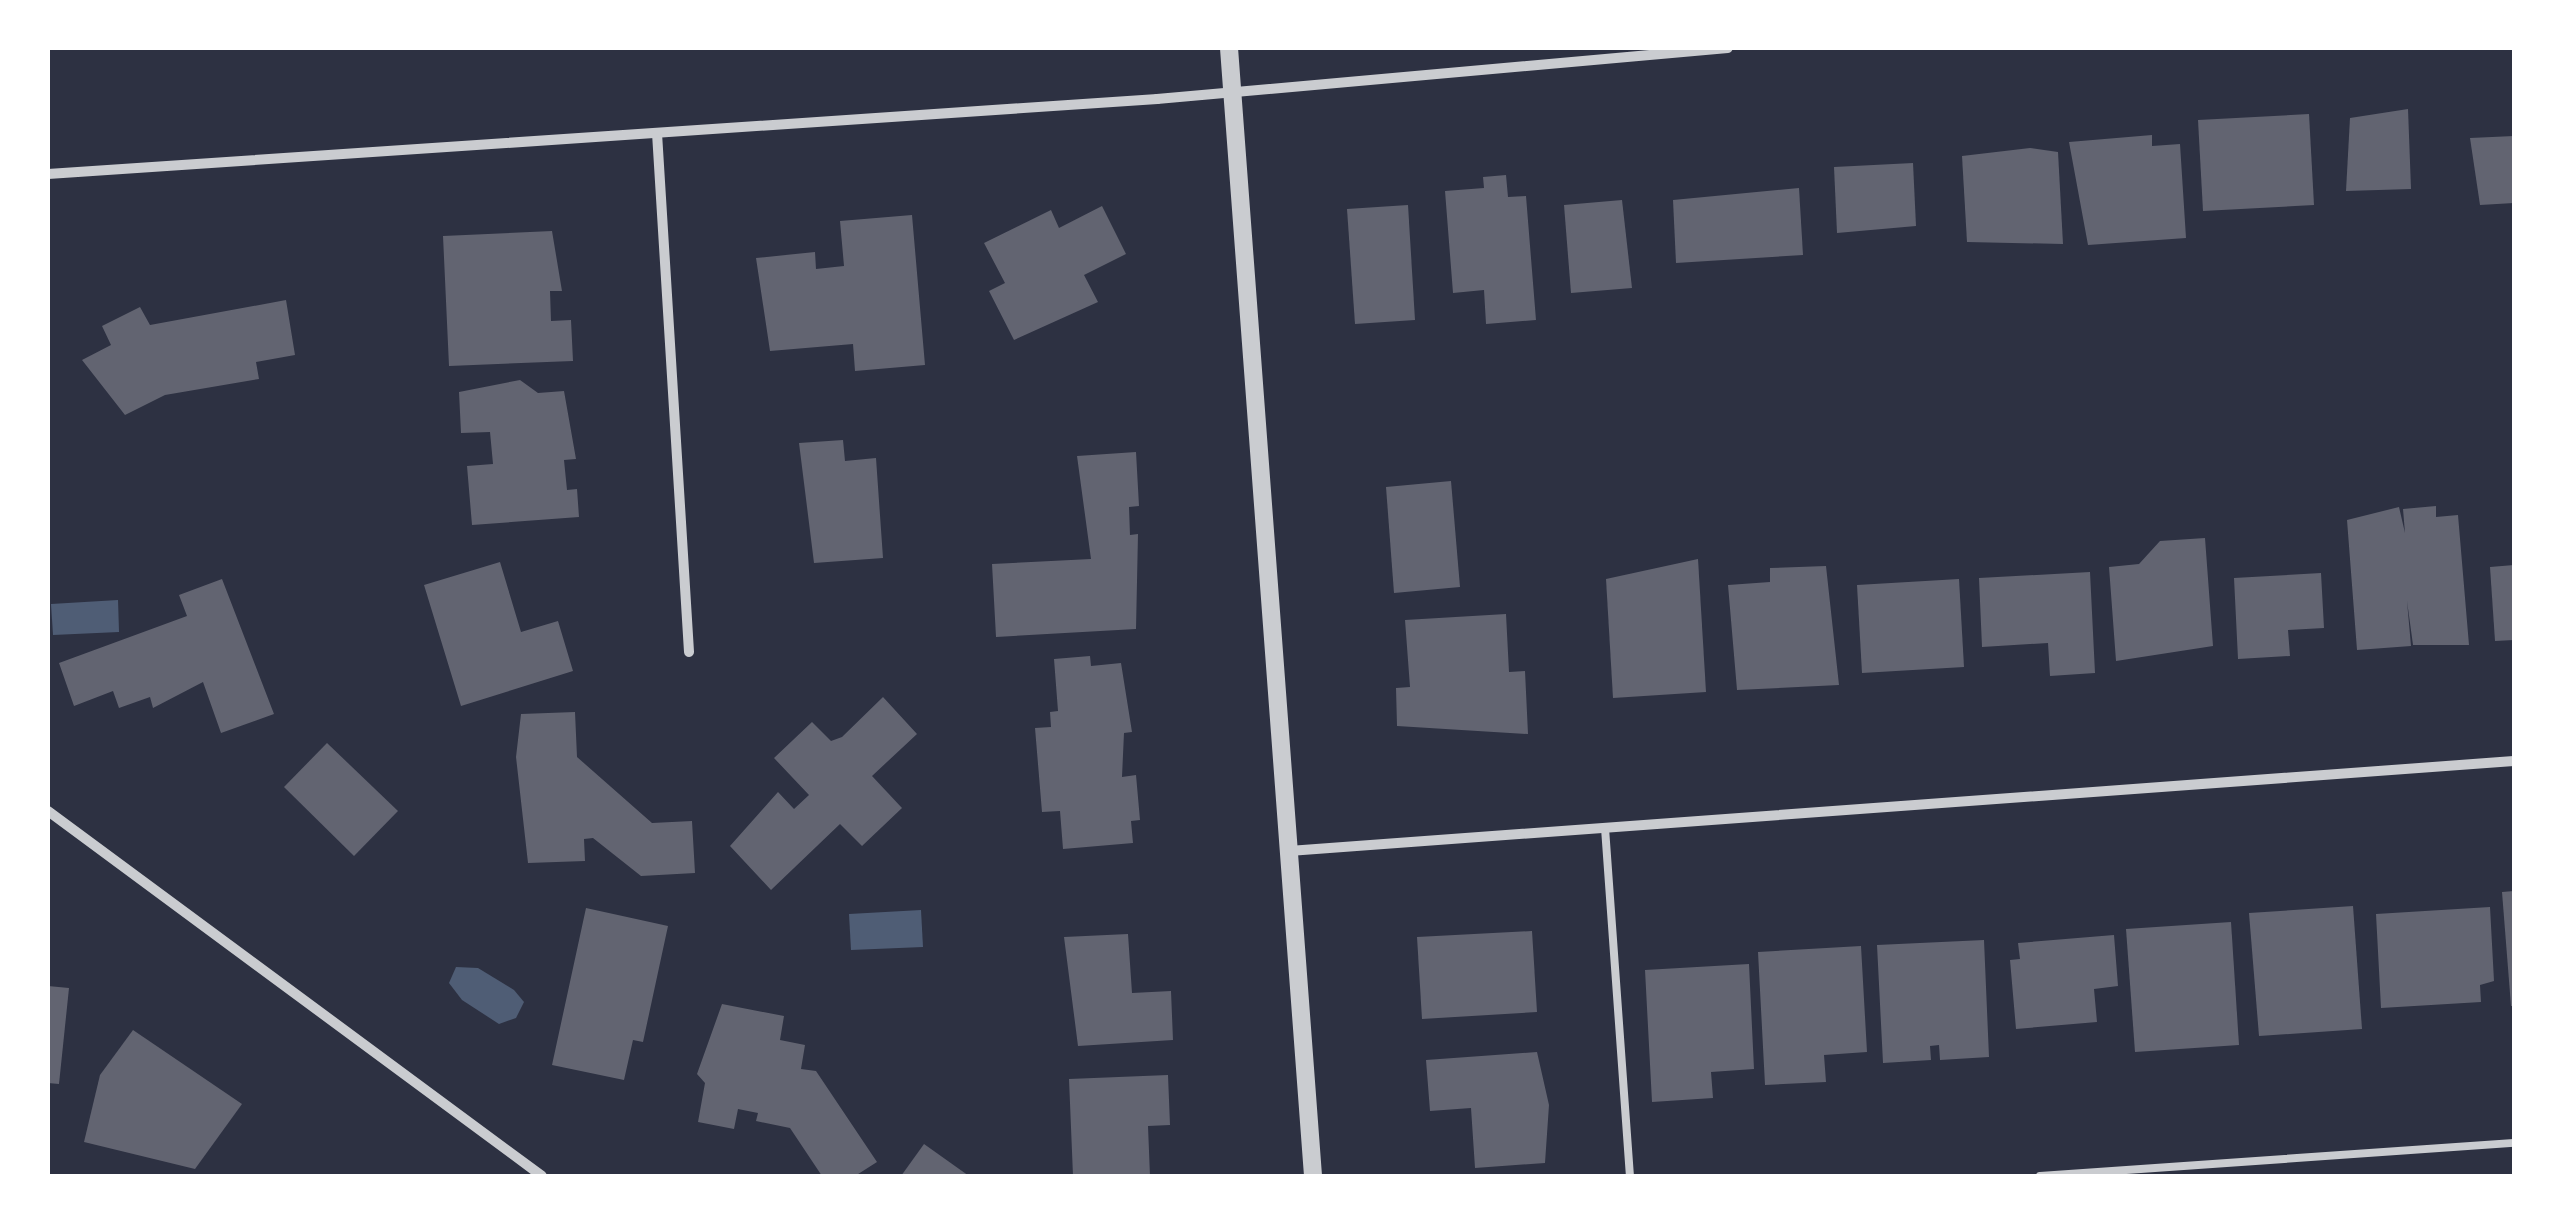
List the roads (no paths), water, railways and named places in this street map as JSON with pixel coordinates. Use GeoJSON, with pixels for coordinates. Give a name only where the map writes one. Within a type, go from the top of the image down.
{"type":"FeatureCollection","features":[{"type":"Feature","properties":{"kind":"street"},"geometry":{"type":"LineString","coordinates":[[1229,48],[1314,1176]]}},
{"type":"Feature","properties":{"kind":"street"},"geometry":{"type":"LineString","coordinates":[[48,174],[657,132],[1728,48]]}},
{"type":"Feature","properties":{"kind":"street"},"geometry":{"type":"LineString","coordinates":[[657,132],[690,652]]}},
{"type":"Feature","properties":{"kind":"street"},"geometry":{"type":"LineString","coordinates":[[1289,851],[2514,760]]}},
{"type":"Feature","properties":{"kind":"street"},"geometry":{"type":"LineString","coordinates":[[48,811],[542,1176]]}},
{"type":"Feature","properties":{"kind":"lane"},"geometry":{"type":"LineString","coordinates":[[1604,828],[1630,1176]]}},
{"type":"Feature","properties":{"kind":"lane"},"geometry":{"type":"LineString","coordinates":[[2040,1176],[2514,1143]]}},
{"type":"Feature","properties":{"kind":"water"},"geometry":{"type":"Polygon","coordinates":[[[118,600],[119,632],[53,635],[51,604],[118,600]]]}},
{"type":"Feature","properties":{"kind":"water"},"geometry":{"type":"Polygon","coordinates":[[[921,910],[923,947],[851,950],[849,914],[921,910]]]}},
{"type":"Feature","properties":{"kind":"water"},"geometry":{"type":"Polygon","coordinates":[[[456,967],[478,968],[514,990],[524,1002],[516,1018],[499,1024],[462,1000],[449,983],[456,967]]]}}]}
